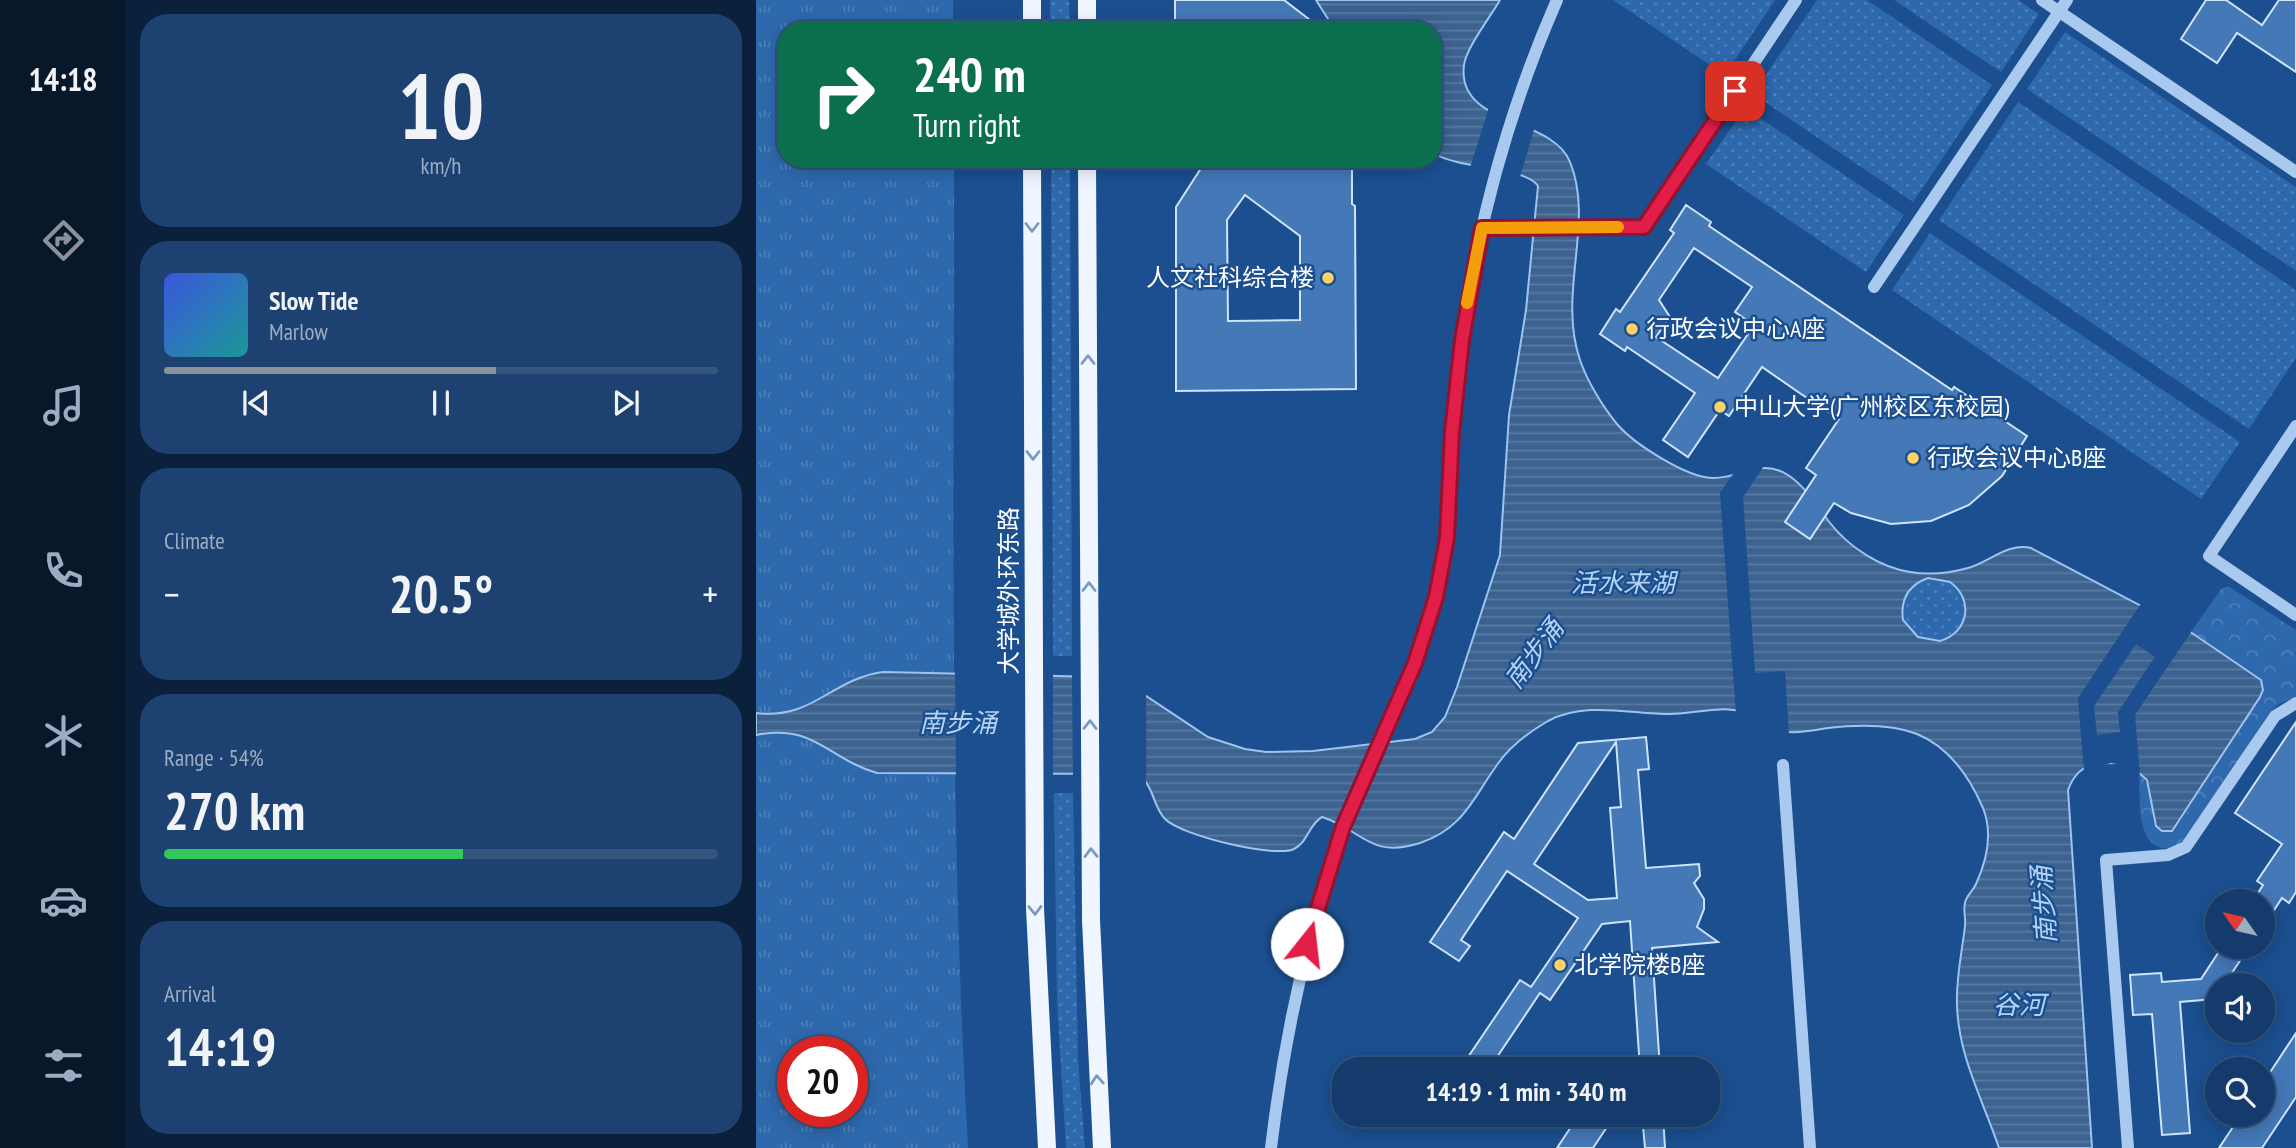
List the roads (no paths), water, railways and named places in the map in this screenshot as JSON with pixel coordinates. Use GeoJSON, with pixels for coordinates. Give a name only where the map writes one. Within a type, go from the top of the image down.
{"type":"FeatureCollection","features":[{"type":"Feature","properties":{"kind":"main road"},"geometry":{"type":"LineString","coordinates":[[1032,0],[1032,21]]}},
{"type":"Feature","properties":{"kind":"main road"},"geometry":{"type":"LineString","coordinates":[[1087,0],[1087,21]]}},
{"type":"Feature","properties":{"kind":"main road","name":"大学城外环东路"},"geometry":{"type":"LineString","coordinates":[[1032,168],[1038,1002],[1047,1148]]}},
{"type":"Feature","properties":{"kind":"main road"},"geometry":{"type":"LineString","coordinates":[[1087,168],[1090,793],[1095,1044],[1102,1148]]}},
{"type":"Feature","properties":{"kind":"lane"},"geometry":{"type":"LineString","coordinates":[[1271,1148],[1285,1045],[1303,961],[1343,827],[1415,663],[1442,570],[1462,340],[1482,228],[1513,114],[1557,0]]}},
{"type":"Feature","properties":{"kind":"lane"},"geometry":{"type":"LineString","coordinates":[[1482,228],[1644,227],[1796,0]]}},
{"type":"Feature","properties":{"kind":"lane"},"geometry":{"type":"LineString","coordinates":[[2042,0],[2296,172]]}},
{"type":"Feature","properties":{"kind":"lane"},"geometry":{"type":"LineString","coordinates":[[1874,287],[2067,0]]}},
{"type":"Feature","properties":{"kind":"lane"},"geometry":{"type":"LineString","coordinates":[[2296,426],[2209,556],[2296,615]]}},
{"type":"Feature","properties":{"kind":"lane"},"geometry":{"type":"LineString","coordinates":[[2129,1148],[2106,860],[2168,855],[2186,847],[2276,716],[2296,703]]}},
{"type":"Feature","properties":{"kind":"lane"},"geometry":{"type":"LineString","coordinates":[[1783,765],[1810,1148]]}},
{"type":"Feature","properties":{"kind":"water","name":"活水来湖"},"geometry":{"type":"Polygon","coordinates":[[[1316,0],[1500,0],[1466,58],[1466,85],[1475,100],[1489,111],[1545,136],[1560,147],[1570,162],[1577,185],[1579,209],[1572,309],[1580,360],[1591,385],[1617,424],[1648,450],[1675,466],[1712,478],[1759,468],[1778,470],[1800,485],[1846,540],[1876,561],[1898,569],[1924,573],[1954,571],[1976,565],[2007,550],[2031,548],[2189,631],[2261,680],[2263,690],[2260,697],[2172,831],[2162,831],[2156,826],[2147,780],[2128,763],[2099,764],[2084,768],[2068,790],[2092,1148],[1999,1148],[1972,1078],[1958,1023],[1957,1004],[1965,926],[1964,906],[1983,866],[1988,827],[1983,808],[1972,786],[1957,765],[1939,747],[1917,734],[1885,727],[1861,726],[1789,732],[1777,729],[1749,714],[1725,709],[1670,714],[1577,711],[1548,721],[1513,746],[1466,811],[1435,837],[1420,843],[1389,848],[1367,841],[1322,817],[1299,846],[1284,851],[1229,844],[1175,826],[1162,815],[1145,781],[1127,774],[877,773],[860,767],[807,738],[776,733],[756,735],[756,713],[793,711],[849,682],[883,672],[1100,677],[1140,692],[1208,737],[1245,749],[1266,752],[1313,751],[1415,739],[1432,732],[1445,717],[1457,687],[1500,555],[1509,415],[1526,310],[1538,186],[1520,175],[1442,158],[1442,21],[1329,21],[1316,0]],[[1928,578],[1907,594],[1902,612],[1903,620],[1918,637],[1940,641],[1949,637],[1957,631],[1965,615],[1963,598],[1950,582],[1928,578]]]}},
{"type":"Feature","properties":{"kind":"place","name":"人文社科综合楼"},"geometry":{"type":"Point","coordinates":[1328,278]}},
{"type":"Feature","properties":{"kind":"place","name":"行政会议中心A座"},"geometry":{"type":"Point","coordinates":[1632,329]}},
{"type":"Feature","properties":{"kind":"place","name":"中山大学(广州校区东校园)"},"geometry":{"type":"Point","coordinates":[1720,407]}},
{"type":"Feature","properties":{"kind":"place","name":"行政会议中心B座"},"geometry":{"type":"Point","coordinates":[1913,458]}},
{"type":"Feature","properties":{"kind":"place","name":"北学院楼B座"},"geometry":{"type":"Point","coordinates":[1560,965]}},
{"type":"Feature","properties":{"kind":"water label","name":"南步涌"},"geometry":{"type":"Point","coordinates":[1534,654]}},
{"type":"Feature","properties":{"kind":"water label","name":"南步涌"},"geometry":{"type":"Point","coordinates":[958,723]}},
{"type":"Feature","properties":{"kind":"water label","name":"南步涌"},"geometry":{"type":"Point","coordinates":[2044,905]}},
{"type":"Feature","properties":{"kind":"water label","name":"谷河"},"geometry":{"type":"Point","coordinates":[2019,1005]}}]}
